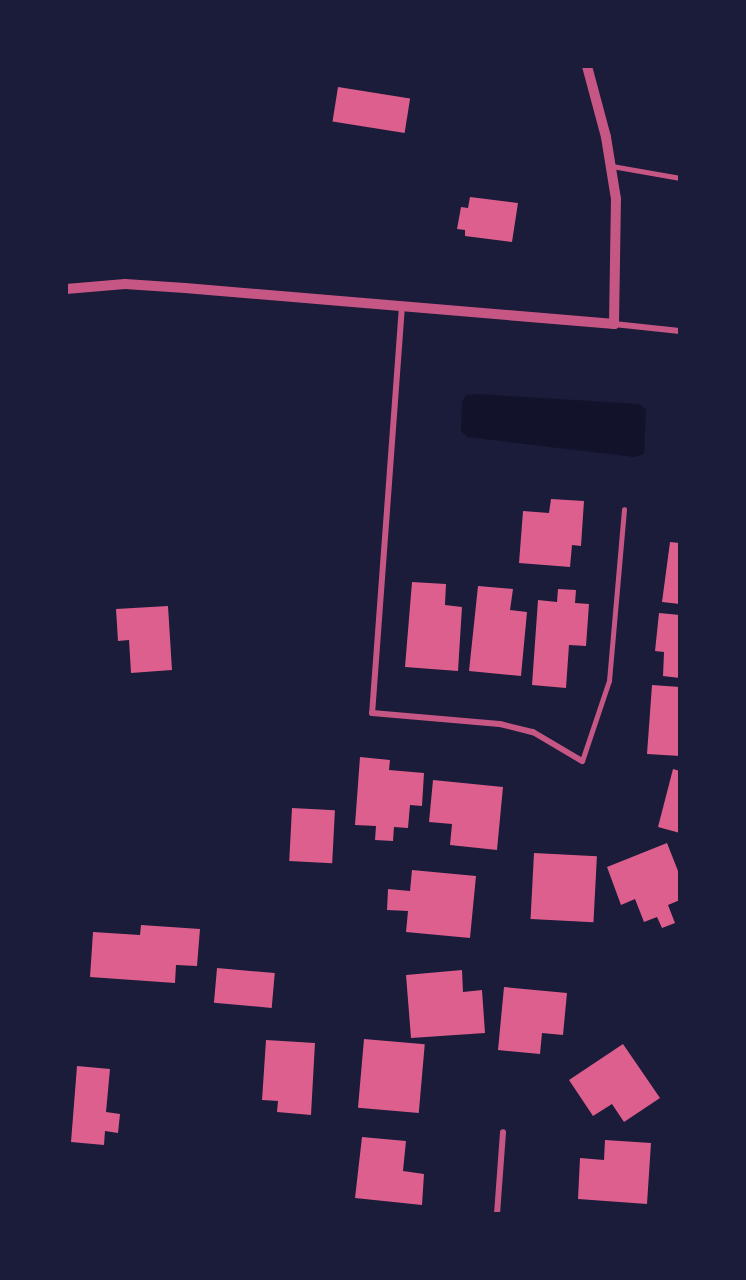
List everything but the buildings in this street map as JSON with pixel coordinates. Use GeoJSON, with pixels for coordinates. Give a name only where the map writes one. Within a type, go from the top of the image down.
{"type":"FeatureCollection","features":[{"type":"Feature","properties":{"kind":"street"},"geometry":{"type":"LineString","coordinates":[[587,66],[612,166],[619,229],[614,324]]}},
{"type":"Feature","properties":{"kind":"street"},"geometry":{"type":"LineString","coordinates":[[66,289],[135,285],[680,331]]}},
{"type":"Feature","properties":{"kind":"street"},"geometry":{"type":"LineString","coordinates":[[402,306],[372,713],[500,724],[533,732],[582,761]]}},
{"type":"Feature","properties":{"kind":"street"},"geometry":{"type":"LineString","coordinates":[[497,1214],[503,1132]]}},
{"type":"Feature","properties":{"kind":"lane"},"geometry":{"type":"LineString","coordinates":[[612,166],[680,178]]}},
{"type":"Feature","properties":{"kind":"lane"},"geometry":{"type":"LineString","coordinates":[[582,761],[609,681],[624,510]]}},
{"type":"Feature","properties":{"kind":"shaded area"},"geometry":{"type":"Polygon","coordinates":[[[466,395],[639,404],[646,410],[644,454],[635,457],[467,437],[461,431],[462,402],[466,395]]]}}]}
